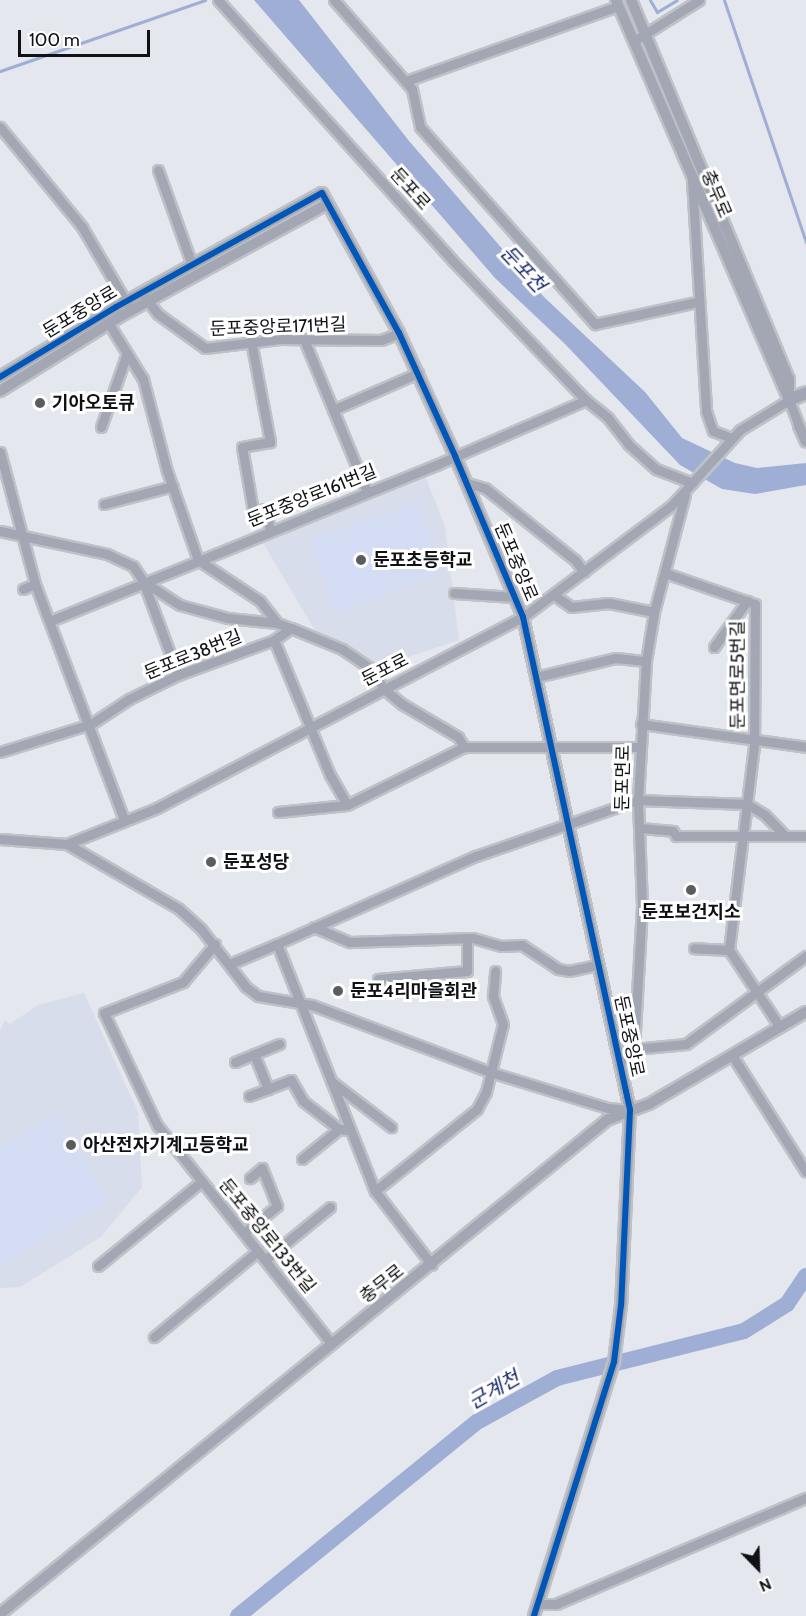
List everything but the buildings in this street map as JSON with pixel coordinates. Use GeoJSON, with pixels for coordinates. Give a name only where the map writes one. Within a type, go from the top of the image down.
{"type":"FeatureCollection","features":[{"type":"Feature","properties":{"kind":"main road"},"geometry":{"type":"LineString","coordinates":[[789,400],[806,393]]}},
{"type":"Feature","properties":{"kind":"street","name":"둔포로"},"geometry":{"type":"LineString","coordinates":[[67,844],[124,819],[157,808],[523,617],[585,572],[685,493],[693,482],[644,460],[608,418],[586,400],[446,254],[218,0]]}},
{"type":"Feature","properties":{"kind":"street"},"geometry":{"type":"LineString","coordinates":[[334,0],[406,81],[416,97],[420,127],[595,324],[697,302]]}},
{"type":"Feature","properties":{"kind":"street","name":"충무로"},"geometry":{"type":"LineString","coordinates":[[631,0],[789,379],[789,400]]}},
{"type":"Feature","properties":{"kind":"street"},"geometry":{"type":"LineString","coordinates":[[634,41],[699,0]]}},
{"type":"Feature","properties":{"kind":"street"},"geometry":{"type":"LineString","coordinates":[[406,81],[617,3]]}},
{"type":"Feature","properties":{"kind":"street","name":"충무로"},"geometry":{"type":"LineString","coordinates":[[617,3],[799,426]]}},
{"type":"Feature","properties":{"kind":"street"},"geometry":{"type":"LineString","coordinates":[[0,127],[82,227],[129,306]]}},
{"type":"Feature","properties":{"kind":"street"},"geometry":{"type":"LineString","coordinates":[[158,170],[192,265]]}},
{"type":"Feature","properties":{"kind":"street"},"geometry":{"type":"LineString","coordinates":[[692,180],[697,302],[706,411],[713,431],[728,441]]}},
{"type":"Feature","properties":{"kind":"street","name":"둔포중앙로"},"geometry":{"type":"LineString","coordinates":[[145,297],[192,265],[322,193],[399,333],[418,373],[523,617],[630,1110],[618,1338],[608,1385],[534,1616]]}},
{"type":"Feature","properties":{"kind":"street","name":"둔포중앙로"},"geometry":{"type":"LineString","coordinates":[[0,378],[145,297],[327,204]]}},
{"type":"Feature","properties":{"kind":"street","name":"둔포중앙로171번길"},"geometry":{"type":"LineString","coordinates":[[145,297],[158,314],[205,348],[252,341],[381,340],[399,333]]}},
{"type":"Feature","properties":{"kind":"street","name":"둔포중앙로"},"geometry":{"type":"LineString","coordinates":[[0,391],[109,324],[129,306]]}},
{"type":"Feature","properties":{"kind":"street"},"geometry":{"type":"LineString","coordinates":[[109,324],[143,379],[173,486],[198,560],[260,601],[277,623]]}},
{"type":"Feature","properties":{"kind":"street"},"geometry":{"type":"LineString","coordinates":[[252,341],[270,442],[242,447],[253,511],[266,508],[270,531]]}},
{"type":"Feature","properties":{"kind":"street"},"geometry":{"type":"LineString","coordinates":[[304,342],[367,492]]}},
{"type":"Feature","properties":{"kind":"street"},"geometry":{"type":"LineString","coordinates":[[101,427],[127,353]]}},
{"type":"Feature","properties":{"kind":"street"},"geometry":{"type":"LineString","coordinates":[[333,410],[418,373]]}},
{"type":"Feature","properties":{"kind":"street","name":"둔포중앙로161번길"},"geometry":{"type":"LineString","coordinates":[[50,621],[143,581],[455,456],[586,400]]}},
{"type":"Feature","properties":{"kind":"street"},"geometry":{"type":"LineString","coordinates":[[693,482],[728,441],[789,400]]}},
{"type":"Feature","properties":{"kind":"street"},"geometry":{"type":"LineString","coordinates":[[799,426],[806,442]]}},
{"type":"Feature","properties":{"kind":"street"},"geometry":{"type":"LineString","coordinates":[[0,452],[35,584],[124,819]]}},
{"type":"Feature","properties":{"kind":"street"},"geometry":{"type":"LineString","coordinates":[[467,483],[485,488],[575,560],[585,572]]}},
{"type":"Feature","properties":{"kind":"street"},"geometry":{"type":"LineString","coordinates":[[104,504],[173,486]]}},
{"type":"Feature","properties":{"kind":"street","name":"둔포면로"},"geometry":{"type":"LineString","coordinates":[[634,1049],[642,906],[638,800],[646,661],[654,612],[685,493]]}},
{"type":"Feature","properties":{"kind":"street"},"geometry":{"type":"LineString","coordinates":[[0,531],[123,560],[143,581],[180,605],[228,618],[277,623],[342,649],[370,669],[384,689],[458,737],[464,747]]}},
{"type":"Feature","properties":{"kind":"street","name":"둔포면로5번길"},"geometry":{"type":"LineString","coordinates":[[665,573],[755,604],[754,738],[729,950]]}},
{"type":"Feature","properties":{"kind":"street"},"geometry":{"type":"LineString","coordinates":[[143,581],[178,675]]}},
{"type":"Feature","properties":{"kind":"street"},"geometry":{"type":"LineString","coordinates":[[22,589],[35,584]]}},
{"type":"Feature","properties":{"kind":"street"},"geometry":{"type":"LineString","coordinates":[[454,593],[514,597]]}},
{"type":"Feature","properties":{"kind":"street"},"geometry":{"type":"LineString","coordinates":[[554,595],[571,607],[609,603],[654,612]]}},
{"type":"Feature","properties":{"kind":"street"},"geometry":{"type":"LineString","coordinates":[[714,647],[747,601]]}},
{"type":"Feature","properties":{"kind":"street","name":"둔포로38번길"},"geometry":{"type":"LineString","coordinates":[[0,752],[88,725],[129,699],[178,675],[274,640],[291,628]]}},
{"type":"Feature","properties":{"kind":"street"},"geometry":{"type":"LineString","coordinates":[[274,640],[312,727],[320,753],[347,805]]}},
{"type":"Feature","properties":{"kind":"street"},"geometry":{"type":"LineString","coordinates":[[536,677],[616,658],[646,661]]}},
{"type":"Feature","properties":{"kind":"street"},"geometry":{"type":"LineString","coordinates":[[641,724],[806,747]]}},
{"type":"Feature","properties":{"kind":"street"},"geometry":{"type":"LineString","coordinates":[[278,812],[347,805],[464,747],[550,745],[640,747]]}},
{"type":"Feature","properties":{"kind":"street"},"geometry":{"type":"LineString","coordinates":[[230,964],[476,856],[566,822],[638,800],[747,804],[765,815],[784,835]]}},
{"type":"Feature","properties":{"kind":"street"},"geometry":{"type":"LineString","coordinates":[[640,828],[673,831],[676,836],[743,838],[806,836]]}},
{"type":"Feature","properties":{"kind":"street","name":"둔포로"},"geometry":{"type":"LineString","coordinates":[[0,839],[67,844],[179,909],[215,944],[258,996],[300,1001],[490,1072],[608,1108],[630,1110]]}},
{"type":"Feature","properties":{"kind":"street"},"geometry":{"type":"LineString","coordinates":[[314,927],[359,943],[467,938],[501,946],[522,945],[558,969],[569,971],[598,965]]}},
{"type":"Feature","properties":{"kind":"street"},"geometry":{"type":"LineString","coordinates":[[378,979],[467,971],[467,938]]}},
{"type":"Feature","properties":{"kind":"street","name":"둔포중앙로133번길"},"geometry":{"type":"LineString","coordinates":[[215,944],[183,982],[104,1013],[157,1125],[332,1344]]}},
{"type":"Feature","properties":{"kind":"street"},"geometry":{"type":"LineString","coordinates":[[277,944],[330,1080],[344,1129],[375,1191],[432,1265]]}},
{"type":"Feature","properties":{"kind":"street"},"geometry":{"type":"LineString","coordinates":[[694,948],[729,950],[780,1028]]}},
{"type":"Feature","properties":{"kind":"street"},"geometry":{"type":"LineString","coordinates":[[620,1064],[634,1049],[686,1044],[725,1019],[756,992],[806,956]]}},
{"type":"Feature","properties":{"kind":"street"},"geometry":{"type":"LineString","coordinates":[[375,1191],[477,1109],[503,1024],[494,996],[495,971]]}},
{"type":"Feature","properties":{"kind":"street","name":"충무로"},"geometry":{"type":"LineString","coordinates":[[0,1614],[432,1265],[607,1120],[649,1104],[806,1012]]}},
{"type":"Feature","properties":{"kind":"street"},"geometry":{"type":"LineString","coordinates":[[235,1062],[279,1044]]}},
{"type":"Feature","properties":{"kind":"street"},"geometry":{"type":"LineString","coordinates":[[254,1054],[268,1089]]}},
{"type":"Feature","properties":{"kind":"street"},"geometry":{"type":"LineString","coordinates":[[732,1055],[806,1172]]}},
{"type":"Feature","properties":{"kind":"street"},"geometry":{"type":"LineString","coordinates":[[249,1096],[291,1080],[303,1101],[344,1129]]}},
{"type":"Feature","properties":{"kind":"street"},"geometry":{"type":"LineString","coordinates":[[330,1080],[391,1127]]}},
{"type":"Feature","properties":{"kind":"street"},"geometry":{"type":"LineString","coordinates":[[302,1159],[344,1129]]}},
{"type":"Feature","properties":{"kind":"street"},"geometry":{"type":"LineString","coordinates":[[244,1233],[277,1206],[262,1168],[250,1178]]}},
{"type":"Feature","properties":{"kind":"street"},"geometry":{"type":"LineString","coordinates":[[98,1266],[202,1181]]}},
{"type":"Feature","properties":{"kind":"street"},"geometry":{"type":"LineString","coordinates":[[265,1260],[330,1208]]}},
{"type":"Feature","properties":{"kind":"street"},"geometry":{"type":"LineString","coordinates":[[154,1337],[258,1251]]}},
{"type":"Feature","properties":{"kind":"street"},"geometry":{"type":"LineString","coordinates":[[538,1604],[556,1604],[806,1498]]}},
{"type":"Feature","properties":{"kind":"shaded area","name":"둔포초등학교"},"geometry":{"type":"Polygon","coordinates":[[[426,478],[445,527],[459,640],[375,668],[316,632],[263,543],[426,478]]]}},
{"type":"Feature","properties":{"kind":"shaded area"},"geometry":{"type":"Polygon","coordinates":[[[417,503],[430,537],[435,577],[334,613],[309,539],[417,503]]]}},
{"type":"Feature","properties":{"kind":"shaded area","name":"아산전자기계고등학교"},"geometry":{"type":"Polygon","coordinates":[[[84,993],[138,1112],[142,1187],[101,1237],[20,1287],[0,1288],[0,1031],[5,1020],[10,1024],[38,1005],[84,993]]]}},
{"type":"Feature","properties":{"kind":"shaded area"},"geometry":{"type":"Polygon","coordinates":[[[56,1114],[109,1200],[0,1267],[0,1148],[56,1114]]]}},
{"type":"Feature","properties":{"kind":"water"},"geometry":{"type":"Polygon","coordinates":[[[254,0],[299,0],[409,141],[544,297],[645,392],[682,438],[735,463],[757,468],[806,463],[806,485],[755,494],[722,489],[680,465],[565,344],[495,278],[254,0]]]}},
{"type":"Feature","properties":{"kind":"waterway"},"geometry":{"type":"LineString","coordinates":[[0,71],[205,0]]}},
{"type":"Feature","properties":{"kind":"waterway"},"geometry":{"type":"LineString","coordinates":[[650,0],[657,12],[677,0]]}},
{"type":"Feature","properties":{"kind":"waterway"},"geometry":{"type":"LineString","coordinates":[[724,0],[806,242]]}},
{"type":"Feature","properties":{"kind":"waterway","name":"군계천"},"geometry":{"type":"LineString","coordinates":[[238,1616],[477,1422],[557,1378],[744,1331],[787,1304],[806,1276]]}},
{"type":"Feature","properties":{"kind":"cycle path"},"geometry":{"type":"LineString","coordinates":[[0,377],[116,307],[322,193],[399,333],[455,456],[523,617],[630,1110],[621,1305],[614,1362],[534,1616]]}},
{"type":"Feature","properties":{"kind":"place","name":"기아오토큐"},"geometry":{"type":"Point","coordinates":[40,403]}},
{"type":"Feature","properties":{"kind":"place","name":"둔포초등학교"},"geometry":{"type":"Point","coordinates":[361,560]}},
{"type":"Feature","properties":{"kind":"place","name":"둔포성당"},"geometry":{"type":"Point","coordinates":[211,862]}},
{"type":"Feature","properties":{"kind":"place","name":"둔포보건지소"},"geometry":{"type":"Point","coordinates":[691,890]}},
{"type":"Feature","properties":{"kind":"place","name":"둔포4리마을회관"},"geometry":{"type":"Point","coordinates":[338,991]}},
{"type":"Feature","properties":{"kind":"place","name":"아산전자기계고등학교"},"geometry":{"type":"Point","coordinates":[71,1145]}},
{"type":"Feature","properties":{"kind":"water label","name":"둔포천"},"geometry":{"type":"Point","coordinates":[523,269]}}]}
